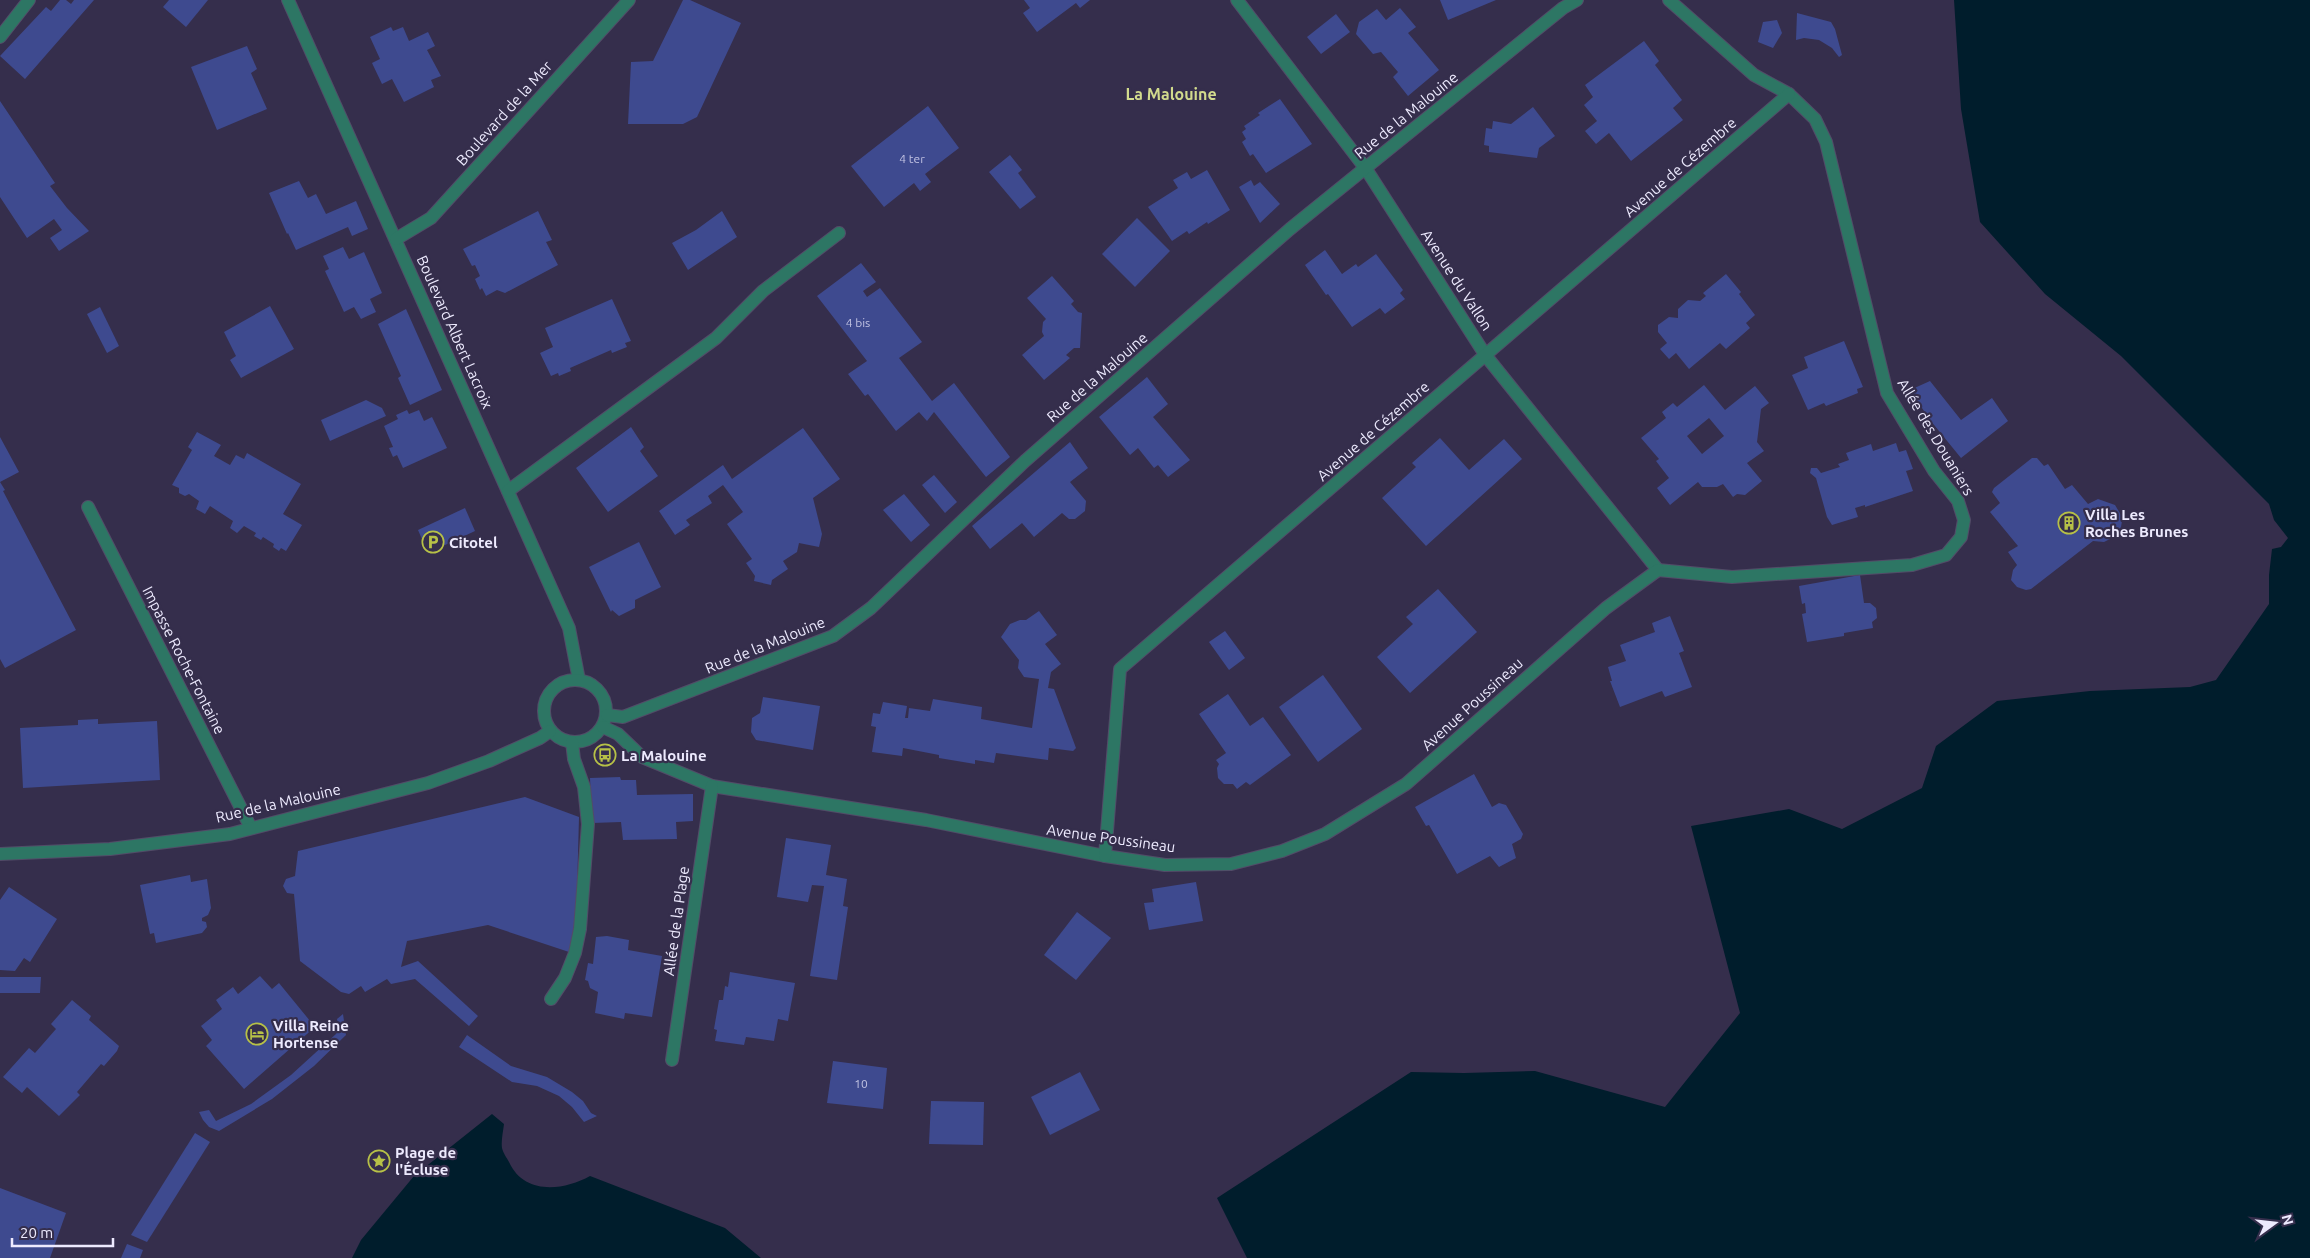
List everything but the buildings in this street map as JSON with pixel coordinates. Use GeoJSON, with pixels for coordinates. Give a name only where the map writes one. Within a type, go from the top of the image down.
{"type":"FeatureCollection","features":[{"type":"Feature","properties":{"kind":"street"},"geometry":{"type":"LineString","coordinates":[[0,37],[29,0]]}},
{"type":"Feature","properties":{"kind":"street","name":"Boulevard Albert Lacroix"},"geometry":{"type":"LineString","coordinates":[[288,0],[569,628],[579,680]]}},
{"type":"Feature","properties":{"kind":"street","name":"Boulevard de la Mer"},"geometry":{"type":"LineString","coordinates":[[396,239],[431,218],[628,0]]}},
{"type":"Feature","properties":{"kind":"street","name":"Avenue du Vallon"},"geometry":{"type":"LineString","coordinates":[[1237,0],[1366,169],[1486,356],[1658,570]]}},
{"type":"Feature","properties":{"kind":"street","name":"Rue de la Malouine"},"geometry":{"type":"LineString","coordinates":[[605,721],[623,717],[833,636],[871,608],[1025,462],[1290,229],[1366,169],[1561,4],[1577,0]]}},
{"type":"Feature","properties":{"kind":"street","name":"Allée des Douaniers"},"geometry":{"type":"LineString","coordinates":[[1658,570],[1732,576],[1912,565],[1946,555],[1961,537],[1964,520],[1958,501],[1934,471],[1887,393],[1826,142],[1815,119],[1789,94],[1754,75],[1669,0]]}},
{"type":"Feature","properties":{"kind":"street","name":"Avenue de Cézembre"},"geometry":{"type":"LineString","coordinates":[[1105,856],[1120,669],[1789,94]]}},
{"type":"Feature","properties":{"kind":"street"},"geometry":{"type":"LineString","coordinates":[[508,490],[716,338],[763,291],[838,232]]}},
{"type":"Feature","properties":{"kind":"street","name":"Impasse Roche-Fontaine"},"geometry":{"type":"LineString","coordinates":[[88,507],[252,828]]}},
{"type":"Feature","properties":{"kind":"street","name":"Avenue Poussineau"},"geometry":{"type":"LineString","coordinates":[[605,721],[642,757],[712,786],[926,820],[1054,848],[1105,856],[1165,865],[1231,864],[1282,851],[1325,834],[1406,784],[1606,608],[1658,570]]}},
{"type":"Feature","properties":{"kind":"street"},"geometry":{"type":"LineString","coordinates":[[579,680],[589,683],[600,692],[606,705],[605,721],[589,740],[572,742],[564,740],[550,731],[544,711],[551,691],[559,684],[579,680]]}},
{"type":"Feature","properties":{"kind":"street","name":"Rue de la Malouine"},"geometry":{"type":"LineString","coordinates":[[0,854],[110,849],[230,834],[428,783],[489,760],[540,738],[550,731]]}},
{"type":"Feature","properties":{"kind":"street"},"geometry":{"type":"LineString","coordinates":[[551,1000],[565,978],[575,953],[580,929],[588,824],[584,787],[574,759],[572,742]]}},
{"type":"Feature","properties":{"kind":"street","name":"Allée de la Plage"},"geometry":{"type":"LineString","coordinates":[[672,1060],[712,786]]}},
{"type":"Feature","properties":{"kind":"water"},"geometry":{"type":"Polygon","coordinates":[[[1954,0],[2310,0],[2310,1258],[1247,1258],[1217,1198],[1411,1072],[1535,1071],[1665,1107],[1740,1013],[1691,826],[1789,809],[1842,829],[1922,788],[1936,746],[1997,701],[2090,691],[2190,687],[2216,680],[2269,604],[2269,575],[2272,549],[2281,547],[2288,538],[2274,520],[2269,504],[2121,356],[2045,294],[1980,222],[1961,109],[1954,0]]]}},
{"type":"Feature","properties":{"kind":"water"},"geometry":{"type":"Polygon","coordinates":[[[492,1114],[504,1124],[503,1150],[516,1173],[524,1180],[534,1185],[556,1187],[568,1185],[590,1176],[725,1228],[761,1258],[352,1258],[361,1240],[414,1176],[492,1114]]]}},
{"type":"Feature","properties":{"kind":"place","name":"Villa Les Roches Brunes"},"geometry":{"type":"Point","coordinates":[2069,523]}},
{"type":"Feature","properties":{"kind":"place","name":"Citotel"},"geometry":{"type":"Point","coordinates":[433,542]}},
{"type":"Feature","properties":{"kind":"place","name":"La Malouine"},"geometry":{"type":"Point","coordinates":[605,755]}},
{"type":"Feature","properties":{"kind":"place","name":"Villa Reine Hortense"},"geometry":{"type":"Point","coordinates":[257,1034]}},
{"type":"Feature","properties":{"kind":"place","name":"Plage de l'Écluse"},"geometry":{"type":"Point","coordinates":[379,1161]}},
{"type":"Feature","properties":{"kind":"district","name":"La Malouine"},"geometry":{"type":"Point","coordinates":[1171,94]}}]}
